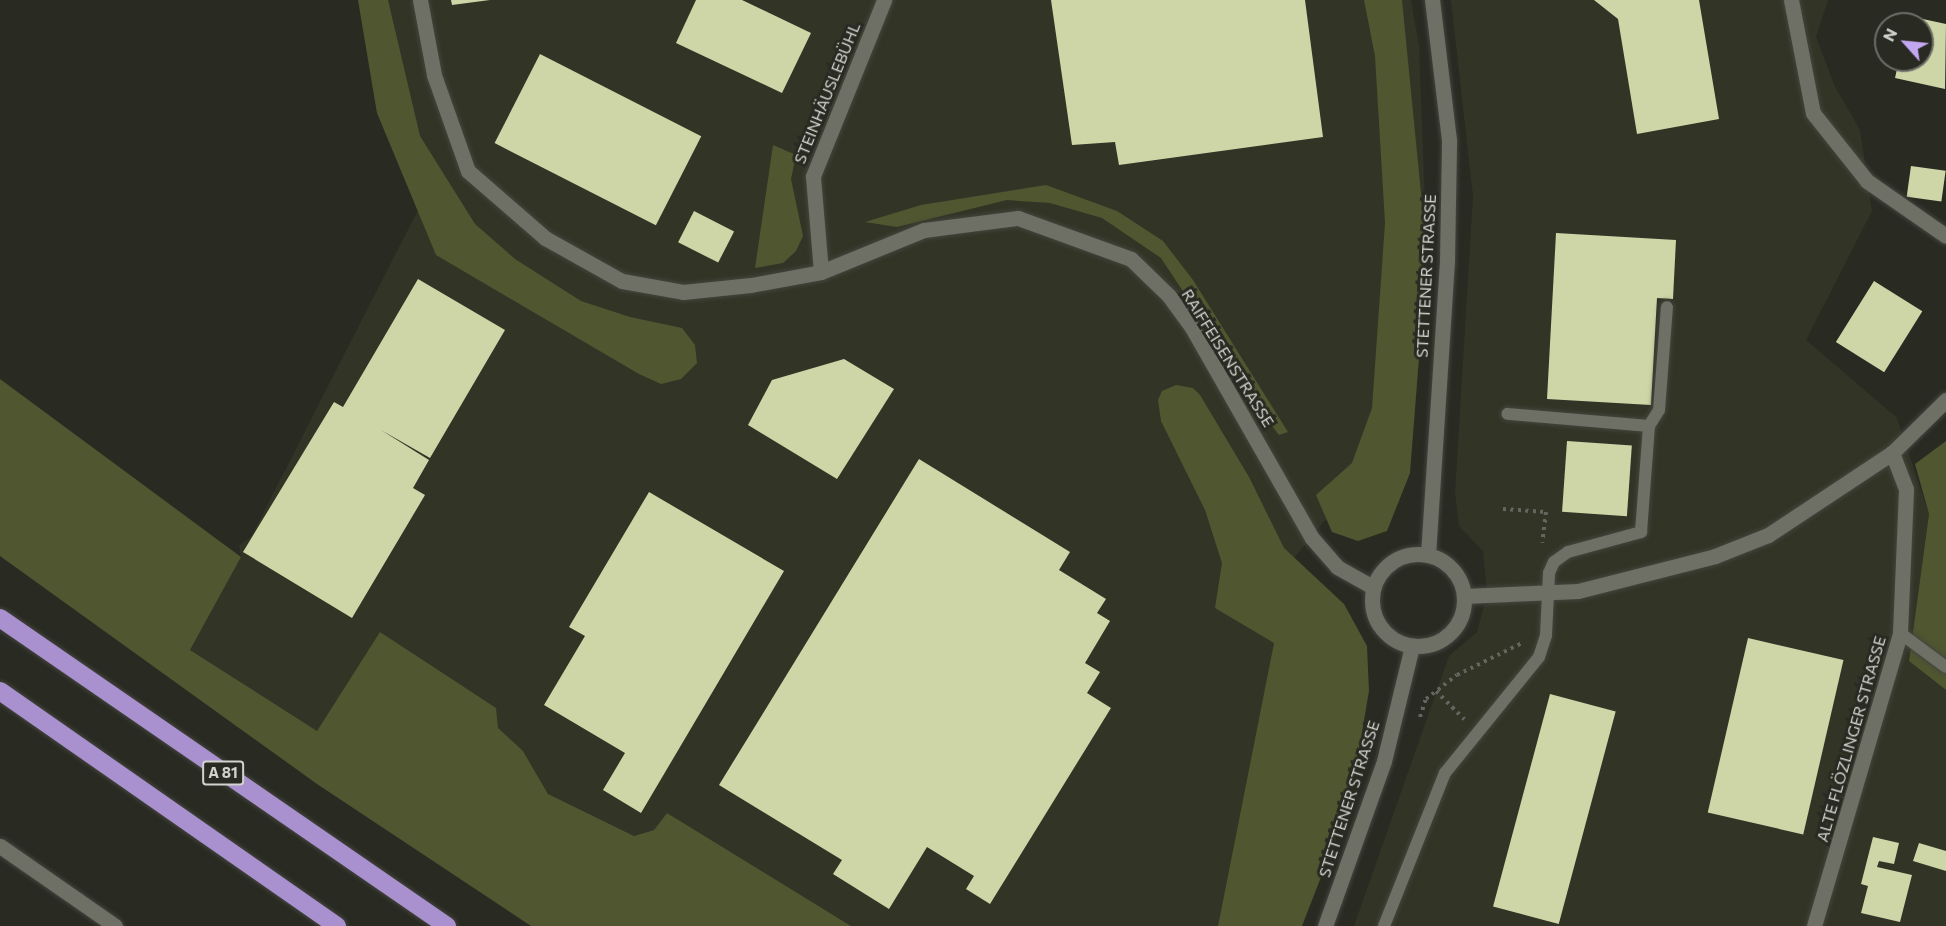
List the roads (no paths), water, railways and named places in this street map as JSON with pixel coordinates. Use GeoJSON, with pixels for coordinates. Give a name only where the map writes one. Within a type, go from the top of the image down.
{"type":"FeatureCollection","features":[{"type":"Feature","properties":{"kind":"highway","name":"A 81"},"geometry":{"type":"LineString","coordinates":[[0,618],[447,926]]}},
{"type":"Feature","properties":{"kind":"highway"},"geometry":{"type":"LineString","coordinates":[[0,691],[337,926]]}},
{"type":"Feature","properties":{"kind":"street","name":"RAIFFEISENSTRASSE"},"geometry":{"type":"LineString","coordinates":[[420,0],[434,75],[468,171],[545,238],[622,281],[683,292],[821,272],[924,230],[1018,218],[1131,259],[1169,296],[1191,326],[1312,538],[1336,567],[1373,587]]}},
{"type":"Feature","properties":{"kind":"street","name":"STEINHÄUSLEBÜHL"},"geometry":{"type":"LineString","coordinates":[[821,272],[813,176],[884,0]]}},
{"type":"Feature","properties":{"kind":"street","name":"STETTENER STRASSE"},"geometry":{"type":"LineString","coordinates":[[1428,555],[1447,260],[1449,141],[1432,0]]}},
{"type":"Feature","properties":{"kind":"street"},"geometry":{"type":"LineString","coordinates":[[1791,0],[1813,113],[1868,182],[1946,236]]}},
{"type":"Feature","properties":{"kind":"street"},"geometry":{"type":"LineString","coordinates":[[1464,596],[1578,591],[1637,578],[1715,556],[1768,535],[1892,453],[1946,400]]}},
{"type":"Feature","properties":{"kind":"street","name":"ALTE FLÖZLINGER STRASSE"},"geometry":{"type":"LineString","coordinates":[[1814,926],[1900,633],[1906,489],[1892,453]]}},
{"type":"Feature","properties":{"kind":"street"},"geometry":{"type":"LineString","coordinates":[[1428,555],[1452,568],[1464,596],[1459,621],[1451,633],[1440,641],[1412,646],[1384,632],[1371,603],[1373,587],[1388,564],[1400,557],[1428,555]]}},
{"type":"Feature","properties":{"kind":"street","name":"STETTENER STRASSE"},"geometry":{"type":"LineString","coordinates":[[1325,926],[1384,760],[1412,646]]}},
{"type":"Feature","properties":{"kind":"street"},"geometry":{"type":"LineString","coordinates":[[0,846],[115,926]]}},
{"type":"Feature","properties":{"kind":"lane"},"geometry":{"type":"LineString","coordinates":[[1384,926],[1444,773],[1539,657],[1545,635],[1548,592],[1554,561],[1568,552],[1641,532],[1649,426],[1659,410],[1667,307]]}},
{"type":"Feature","properties":{"kind":"lane"},"geometry":{"type":"LineString","coordinates":[[1508,414],[1649,426]]}},
{"type":"Feature","properties":{"kind":"lane"},"geometry":{"type":"LineString","coordinates":[[1900,633],[1946,667]]}}]}
